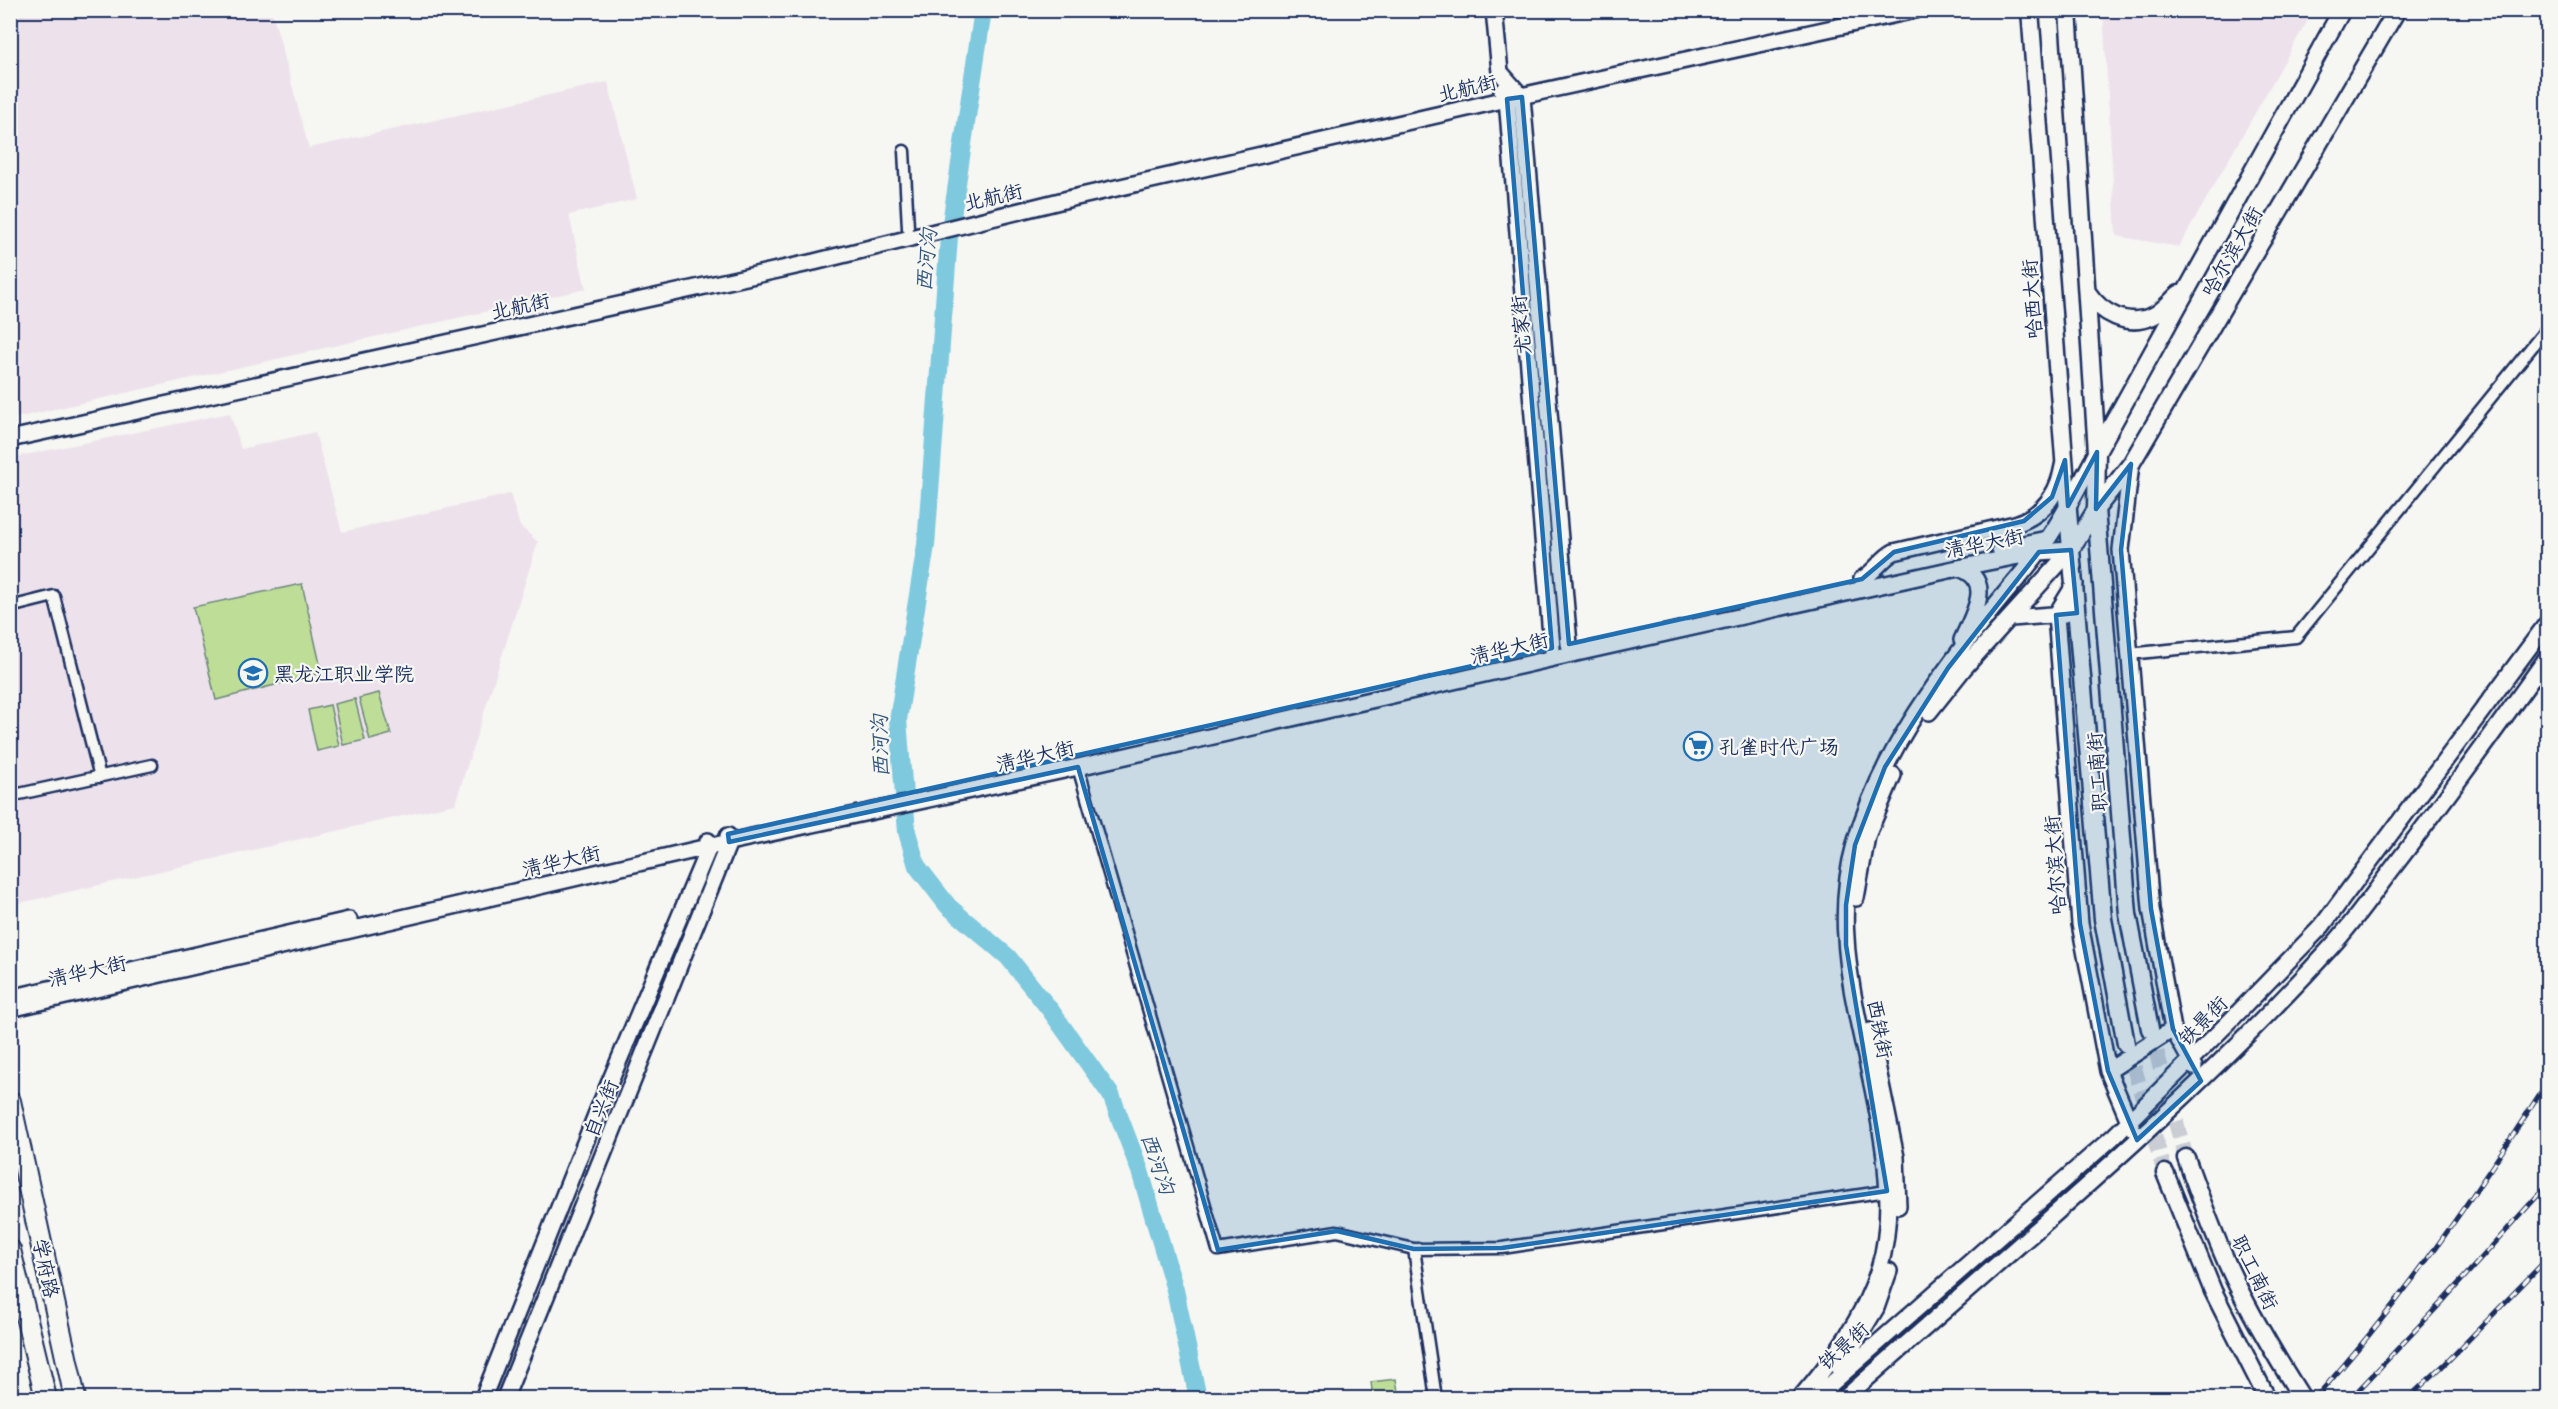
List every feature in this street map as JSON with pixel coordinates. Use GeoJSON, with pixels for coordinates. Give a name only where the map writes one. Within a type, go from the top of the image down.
{"type":"FeatureCollection","features":[{"type":"Feature","properties":{"kind":"highway","name":"学府路"},"geometry":{"type":"LineString","coordinates":[[10,1101],[75,1398]]}},
{"type":"Feature","properties":{"kind":"highway","name":"学府路"},"geometry":{"type":"LineString","coordinates":[[10,1250],[46,1398]]}},
{"type":"Feature","properties":{"kind":"main road","name":"尤家街"},"geometry":{"type":"LineString","coordinates":[[1486,10],[1492,76],[1515,98],[1569,644]]}},
{"type":"Feature","properties":{"kind":"main road"},"geometry":{"type":"LineString","coordinates":[[1494,10],[1500,72],[1515,98]]}},
{"type":"Feature","properties":{"kind":"main road","name":"北航街"},"geometry":{"type":"LineString","coordinates":[[10,439],[791,267],[1061,201],[1915,10]]}},
{"type":"Feature","properties":{"kind":"main road","name":"哈西大街"},"geometry":{"type":"LineString","coordinates":[[2030,10],[2075,584]]}},
{"type":"Feature","properties":{"kind":"main road"},"geometry":{"type":"LineString","coordinates":[[1956,664],[2011,618],[2071,550],[2096,509],[2097,452],[2068,10]]}},
{"type":"Feature","properties":{"kind":"main road","name":"哈尔滨大街"},"geometry":{"type":"LineString","coordinates":[[2097,452],[2342,10]]}},
{"type":"Feature","properties":{"kind":"main road","name":"哈尔滨大街"},"geometry":{"type":"LineString","coordinates":[[2096,509],[2131,464],[2397,10]]}},
{"type":"Feature","properties":{"kind":"main road","name":"尤家街"},"geometry":{"type":"LineString","coordinates":[[1515,98],[1552,648]]}},
{"type":"Feature","properties":{"kind":"main road"},"geometry":{"type":"LineString","coordinates":[[2087,292],[2100,309],[2113,316],[2142,319],[2155,316],[2188,285]]}},
{"type":"Feature","properties":{"kind":"main road"},"geometry":{"type":"LineString","coordinates":[[1956,664],[2043,546],[2097,452]]}},
{"type":"Feature","properties":{"kind":"main road"},"geometry":{"type":"LineString","coordinates":[[1862,579],[1894,552],[2032,518],[2043,510],[2055,491],[2065,460]]}},
{"type":"Feature","properties":{"kind":"main road"},"geometry":{"type":"LineString","coordinates":[[2131,464],[2121,550],[2151,909],[2173,1029],[2201,1081]]}},
{"type":"Feature","properties":{"kind":"main road","name":"职工南街"},"geometry":{"type":"LineString","coordinates":[[2096,509],[2128,914],[2150,1029]]}},
{"type":"Feature","properties":{"kind":"main road","name":"清华大街"},"geometry":{"type":"LineString","coordinates":[[999,780],[1078,767],[1958,568],[2043,546]]}},
{"type":"Feature","properties":{"kind":"main road","name":"清华大街"},"geometry":{"type":"LineString","coordinates":[[10,998],[708,842],[999,780],[1569,644],[1862,579],[2043,546],[2071,550]]}},
{"type":"Feature","properties":{"kind":"main road"},"geometry":{"type":"LineString","coordinates":[[1956,664],[1975,608],[1979,588],[1972,573],[1958,568]]}},
{"type":"Feature","properties":{"kind":"main road"},"geometry":{"type":"LineString","coordinates":[[2056,615],[2075,584]]}},
{"type":"Feature","properties":{"kind":"main road","name":"职工南街"},"geometry":{"type":"LineString","coordinates":[[2075,584],[2103,919],[2126,1044]]}},
{"type":"Feature","properties":{"kind":"main road"},"geometry":{"type":"LineString","coordinates":[[2011,618],[2077,613]]}},
{"type":"Feature","properties":{"kind":"main road","name":"哈尔滨大街"},"geometry":{"type":"LineString","coordinates":[[2056,615],[2080,924],[2108,1071],[2137,1140]]}},
{"type":"Feature","properties":{"kind":"main road","name":"铁景街"},"geometry":{"type":"LineString","coordinates":[[1819,1396],[2129,1121],[2322,926],[2547,622]]}},
{"type":"Feature","properties":{"kind":"main road","name":"铁景街"},"geometry":{"type":"LineString","coordinates":[[1845,1398],[2201,1081],[2335,943],[2445,800],[2547,656]]}},
{"type":"Feature","properties":{"kind":"main road","name":"西铁街"},"geometry":{"type":"LineString","coordinates":[[1800,1398],[1843,1343],[1874,1284],[1880,1268],[1887,1229],[1887,1191],[1881,1138],[1848,963],[1845,925],[1849,866],[1861,823],[1885,767],[1956,664]]}},
{"type":"Feature","properties":{"kind":"main road","name":"西铁街"},"geometry":{"type":"LineString","coordinates":[[1819,1396],[1876,1308],[1888,1273],[1897,1225],[1896,1157],[1857,954],[1854,917],[1862,858],[1875,816],[1898,764],[1956,664]]}},
{"type":"Feature","properties":{"kind":"main road","name":"自兴街"},"geometry":{"type":"LineString","coordinates":[[506,1398],[728,838]]}},
{"type":"Feature","properties":{"kind":"main road","name":"清华大街"},"geometry":{"type":"LineString","coordinates":[[10,1010],[708,842]]}},
{"type":"Feature","properties":{"kind":"main road","name":"自兴街"},"geometry":{"type":"LineString","coordinates":[[483,1398],[708,842]]}},
{"type":"Feature","properties":{"kind":"main road"},"geometry":{"type":"LineString","coordinates":[[2108,1071],[2173,1029]]}},
{"type":"Feature","properties":{"kind":"main road","name":"职工南街"},"geometry":{"type":"LineString","coordinates":[[2187,1158],[2207,1216],[2230,1271],[2255,1319],[2302,1398]]}},
{"type":"Feature","properties":{"kind":"main road"},"geometry":{"type":"LineString","coordinates":[[2165,1173],[2212,1291],[2267,1398]]}},
{"type":"Feature","properties":{"kind":"street"},"geometry":{"type":"LineString","coordinates":[[904,151],[908,228]]}},
{"type":"Feature","properties":{"kind":"street"},"geometry":{"type":"LineString","coordinates":[[2129,654],[2296,637],[2547,327]]}},
{"type":"Feature","properties":{"kind":"street"},"geometry":{"type":"LineString","coordinates":[[10,607],[54,596],[100,777]]}},
{"type":"Feature","properties":{"kind":"street"},"geometry":{"type":"LineString","coordinates":[[10,796],[153,765]]}},
{"type":"Feature","properties":{"kind":"street"},"geometry":{"type":"LineString","coordinates":[[1078,767],[1218,1250],[1337,1231],[1414,1249],[1502,1248],[1887,1191]]}},
{"type":"Feature","properties":{"kind":"street"},"geometry":{"type":"LineString","coordinates":[[1414,1249],[1436,1398]]}},
{"type":"Feature","properties":{"kind":"highlighted area"},"geometry":{"type":"Polygon","coordinates":[[[1522,97],[1569,644],[1862,579],[1894,552],[2024,521],[2052,497],[2065,460],[2068,506],[2097,452],[2096,509],[2131,464],[2121,550],[2151,909],[2173,1029],[2201,1081],[2137,1140],[2108,1071],[2080,924],[2056,615],[2077,613],[2071,550],[2039,552],[1948,668],[1885,767],[1855,845],[1846,905],[1846,945],[1887,1191],[1502,1248],[1414,1249],[1337,1231],[1218,1250],[1078,767],[729,842],[728,834],[1552,648],[1507,99],[1522,97]]]}},
{"type":"Feature","properties":{"kind":"shaded area"},"geometry":{"type":"Polygon","coordinates":[[[10,11],[272,11],[309,148],[608,82],[637,199],[569,215],[586,289],[11,419],[10,11]]]}},
{"type":"Feature","properties":{"kind":"shaded area"},"geometry":{"type":"Polygon","coordinates":[[[2103,11],[2313,11],[2179,247],[2116,236],[2103,11]]]}},
{"type":"Feature","properties":{"kind":"shaded area","name":"黑龙江职业学院"},"geometry":{"type":"Polygon","coordinates":[[[230,413],[241,449],[315,432],[342,532],[510,494],[520,526],[538,542],[455,804],[11,905],[10,458],[230,413]]]}},
{"type":"Feature","properties":{"kind":"green space"},"geometry":{"type":"Polygon","coordinates":[[[302,584],[322,673],[216,700],[193,607],[302,584]]]}},
{"type":"Feature","properties":{"kind":"green space"},"geometry":{"type":"Polygon","coordinates":[[[379,693],[391,734],[370,740],[359,698],[379,693]]]}},
{"type":"Feature","properties":{"kind":"green space"},"geometry":{"type":"Polygon","coordinates":[[[355,699],[365,740],[343,745],[334,704],[355,699]]]}},
{"type":"Feature","properties":{"kind":"green space"},"geometry":{"type":"Polygon","coordinates":[[[330,705],[339,746],[317,751],[308,710],[330,705]]]}},
{"type":"Feature","properties":{"kind":"green space"},"geometry":{"type":"Polygon","coordinates":[[[1396,1379],[1399,1398],[1373,1398],[1371,1382],[1396,1379]]]}},
{"type":"Feature","properties":{"kind":"waterway","name":"西河沟"},"geometry":{"type":"LineString","coordinates":[[983,10],[949,237],[926,545],[898,720],[907,832],[917,866],[948,906],[1008,957],[1051,1011],[1111,1095],[1140,1171],[1175,1290],[1198,1398]]}},
{"type":"Feature","properties":{"kind":"tunnel"},"geometry":{"type":"LineString","coordinates":[[2150,1029],[2186,1158]]}},
{"type":"Feature","properties":{"kind":"tunnel"},"geometry":{"type":"LineString","coordinates":[[2127,1044],[2165,1173]]}},
{"type":"Feature","properties":{"kind":"railway"},"geometry":{"type":"LineString","coordinates":[[2315,1398],[2379,1323],[2438,1245],[2548,1081]]}},
{"type":"Feature","properties":{"kind":"railway"},"geometry":{"type":"LineString","coordinates":[[2351,1398],[2441,1303],[2548,1184]]}},
{"type":"Feature","properties":{"kind":"railway"},"geometry":{"type":"LineString","coordinates":[[2408,1398],[2446,1363],[2548,1258]]}},
{"type":"Feature","properties":{"kind":"place","name":"黑龙江职业学院"},"geometry":{"type":"Point","coordinates":[253,673]}},
{"type":"Feature","properties":{"kind":"place","name":"孔雀时代广场"},"geometry":{"type":"Point","coordinates":[1698,746]}}]}
